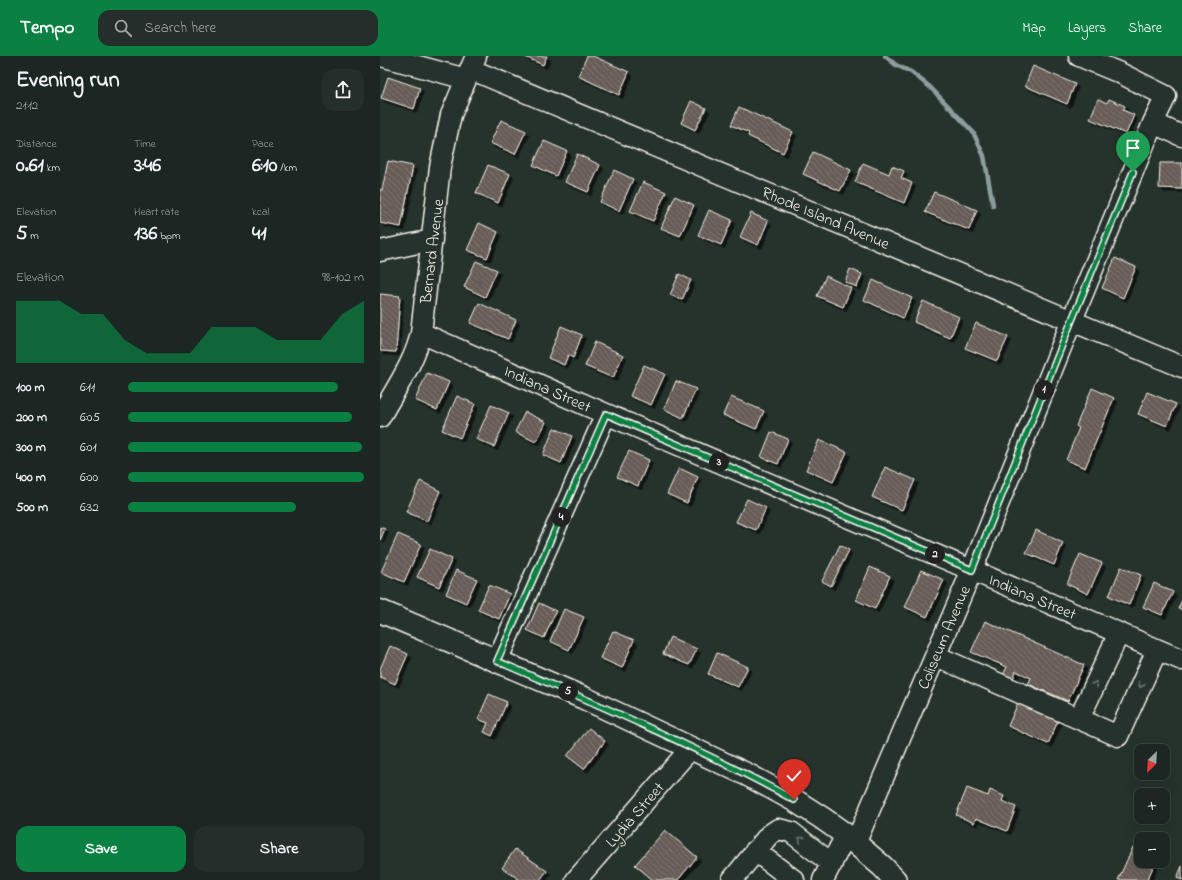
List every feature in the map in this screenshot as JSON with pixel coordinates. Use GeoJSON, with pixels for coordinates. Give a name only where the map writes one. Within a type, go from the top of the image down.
{"type":"FeatureCollection","features":[{"type":"Feature","properties":{"kind":"main road"},"geometry":{"type":"LineString","coordinates":[[382,616],[497,661],[584,698],[748,775],[794,800],[822,818],[851,839],[883,867],[895,880]]}},
{"type":"Feature","properties":{"kind":"street"},"geometry":{"type":"LineString","coordinates":[[381,56],[470,68]]}},
{"type":"Feature","properties":{"kind":"street","name":"Coliseum Avenue"},"geometry":{"type":"LineString","coordinates":[[827,872],[851,839],[936,656],[1072,320],[1153,123],[1166,96],[1120,73],[1079,56]]}},
{"type":"Feature","properties":{"kind":"street","name":"Bernard Avenue"},"geometry":{"type":"LineString","coordinates":[[380,417],[419,344],[440,167],[451,115],[470,68]]}},
{"type":"Feature","properties":{"kind":"street","name":"Rhode Island Avenue"},"geometry":{"type":"LineString","coordinates":[[470,68],[1182,367]]}},
{"type":"Feature","properties":{"kind":"street"},"geometry":{"type":"LineString","coordinates":[[1153,123],[1182,136]]}},
{"type":"Feature","properties":{"kind":"street"},"geometry":{"type":"LineString","coordinates":[[380,251],[432,240]]}},
{"type":"Feature","properties":{"kind":"street","name":"Indiana Street"},"geometry":{"type":"LineString","coordinates":[[421,333],[606,414],[1182,660]]}},
{"type":"Feature","properties":{"kind":"street"},"geometry":{"type":"LineString","coordinates":[[497,661],[606,414]]}},
{"type":"Feature","properties":{"kind":"street"},"geometry":{"type":"LineString","coordinates":[[1079,719],[1119,633]]}},
{"type":"Feature","properties":{"kind":"street"},"geometry":{"type":"LineString","coordinates":[[936,656],[1118,736],[1157,650]]}},
{"type":"Feature","properties":{"kind":"street","name":"Lydia Street"},"geometry":{"type":"LineString","coordinates":[[576,880],[691,748]]}},
{"type":"Feature","properties":{"kind":"street"},"geometry":{"type":"LineString","coordinates":[[732,880],[769,835],[778,828],[791,832],[827,872]]}},
{"type":"Feature","properties":{"kind":"street"},"geometry":{"type":"LineString","coordinates":[[755,851],[794,880]]}},
{"type":"Feature","properties":{"kind":"building"},"geometry":{"type":"Polygon","coordinates":[[[523,56],[547,56],[543,65],[523,56]]]}},
{"type":"Feature","properties":{"kind":"building"},"geometry":{"type":"Polygon","coordinates":[[[587,56],[593,56],[629,72],[619,95],[578,76],[587,56]]]}},
{"type":"Feature","properties":{"kind":"building"},"geometry":{"type":"Polygon","coordinates":[[[1033,66],[1075,84],[1067,104],[1025,86],[1033,66]]]}},
{"type":"Feature","properties":{"kind":"building"},"geometry":{"type":"Polygon","coordinates":[[[388,77],[420,88],[414,109],[381,98],[388,77]]]}},
{"type":"Feature","properties":{"kind":"building"},"geometry":{"type":"Polygon","coordinates":[[[1098,99],[1107,103],[1109,99],[1125,106],[1123,110],[1134,115],[1126,134],[1090,119],[1098,99]]]}},
{"type":"Feature","properties":{"kind":"building"},"geometry":{"type":"Polygon","coordinates":[[[691,101],[706,108],[695,130],[681,123],[691,101]]]}},
{"type":"Feature","properties":{"kind":"building"},"geometry":{"type":"Polygon","coordinates":[[[739,107],[793,132],[783,153],[748,136],[749,133],[731,125],[739,107]]]}},
{"type":"Feature","properties":{"kind":"building"},"geometry":{"type":"Polygon","coordinates":[[[501,120],[526,131],[515,154],[490,143],[501,120]]]}},
{"type":"Feature","properties":{"kind":"building"},"geometry":{"type":"Polygon","coordinates":[[[544,141],[567,151],[556,176],[533,165],[544,141]]]}},
{"type":"Feature","properties":{"kind":"building"},"geometry":{"type":"Polygon","coordinates":[[[813,152],[851,170],[840,191],[803,174],[813,152]]]}},
{"type":"Feature","properties":{"kind":"building"},"geometry":{"type":"Polygon","coordinates":[[[577,154],[600,165],[588,192],[565,182],[577,154]]]}},
{"type":"Feature","properties":{"kind":"building"},"geometry":{"type":"Polygon","coordinates":[[[388,161],[413,166],[401,227],[380,223],[380,189],[382,190],[388,161]]]}},
{"type":"Feature","properties":{"kind":"building"},"geometry":{"type":"Polygon","coordinates":[[[863,163],[889,174],[892,166],[904,171],[901,178],[912,183],[904,203],[855,182],[863,163]]]}},
{"type":"Feature","properties":{"kind":"building"},"geometry":{"type":"Polygon","coordinates":[[[1160,163],[1182,163],[1182,189],[1159,188],[1160,163]]]}},
{"type":"Feature","properties":{"kind":"building"},"geometry":{"type":"Polygon","coordinates":[[[488,165],[510,174],[498,203],[476,193],[488,165]]]}},
{"type":"Feature","properties":{"kind":"building"},"geometry":{"type":"Polygon","coordinates":[[[614,170],[633,179],[619,211],[600,202],[614,170]]]}},
{"type":"Feature","properties":{"kind":"building"},"geometry":{"type":"Polygon","coordinates":[[[643,182],[666,192],[653,221],[630,211],[643,182]]]}},
{"type":"Feature","properties":{"kind":"building"},"geometry":{"type":"Polygon","coordinates":[[[934,192],[977,210],[969,230],[925,212],[934,192]]]}},
{"type":"Feature","properties":{"kind":"building"},"geometry":{"type":"Polygon","coordinates":[[[675,196],[694,205],[680,236],[661,228],[675,196]]]}},
{"type":"Feature","properties":{"kind":"building"},"geometry":{"type":"Polygon","coordinates":[[[709,210],[732,220],[721,245],[698,235],[709,210]]]}},
{"type":"Feature","properties":{"kind":"building"},"geometry":{"type":"Polygon","coordinates":[[[751,213],[768,221],[758,245],[740,237],[751,213]]]}},
{"type":"Feature","properties":{"kind":"building"},"geometry":{"type":"Polygon","coordinates":[[[479,223],[498,232],[487,258],[467,250],[479,223]]]}},
{"type":"Feature","properties":{"kind":"building"},"geometry":{"type":"Polygon","coordinates":[[[1115,258],[1136,267],[1123,298],[1102,288],[1115,258]]]}},
{"type":"Feature","properties":{"kind":"building"},"geometry":{"type":"Polygon","coordinates":[[[476,261],[497,270],[485,297],[464,287],[476,261]]]}},
{"type":"Feature","properties":{"kind":"building"},"geometry":{"type":"Polygon","coordinates":[[[850,269],[862,274],[857,287],[845,282],[850,269]]]}},
{"type":"Feature","properties":{"kind":"building"},"geometry":{"type":"Polygon","coordinates":[[[679,274],[691,280],[682,300],[670,295],[679,274]]]}},
{"type":"Feature","properties":{"kind":"building"},"geometry":{"type":"Polygon","coordinates":[[[826,276],[851,288],[843,307],[817,296],[826,276]]]}},
{"type":"Feature","properties":{"kind":"building"},"geometry":{"type":"Polygon","coordinates":[[[873,280],[912,298],[903,318],[864,300],[873,280]]]}},
{"type":"Feature","properties":{"kind":"building"},"geometry":{"type":"Polygon","coordinates":[[[380,294],[400,296],[396,352],[380,351],[380,294]]]}},
{"type":"Feature","properties":{"kind":"building"},"geometry":{"type":"Polygon","coordinates":[[[923,301],[959,317],[950,338],[914,322],[923,301]]]}},
{"type":"Feature","properties":{"kind":"building"},"geometry":{"type":"Polygon","coordinates":[[[479,303],[516,320],[508,339],[470,323],[479,303]]]}},
{"type":"Feature","properties":{"kind":"building"},"geometry":{"type":"Polygon","coordinates":[[[976,323],[1008,337],[997,361],[965,348],[976,323]]]}},
{"type":"Feature","properties":{"kind":"building"},"geometry":{"type":"Polygon","coordinates":[[[561,326],[582,335],[573,358],[568,355],[564,365],[548,358],[561,326]]]}},
{"type":"Feature","properties":{"kind":"building"},"geometry":{"type":"Polygon","coordinates":[[[595,342],[623,355],[613,378],[585,366],[595,342]]]}},
{"type":"Feature","properties":{"kind":"building"},"geometry":{"type":"Polygon","coordinates":[[[644,365],[665,374],[651,405],[630,396],[644,365]]]}},
{"type":"Feature","properties":{"kind":"building"},"geometry":{"type":"Polygon","coordinates":[[[427,373],[449,382],[437,410],[415,400],[427,373]]]}},
{"type":"Feature","properties":{"kind":"building"},"geometry":{"type":"Polygon","coordinates":[[[676,381],[696,389],[683,418],[664,409],[676,381]]]}},
{"type":"Feature","properties":{"kind":"building"},"geometry":{"type":"Polygon","coordinates":[[[1092,388],[1114,398],[1085,468],[1066,460],[1079,428],[1076,426],[1092,388]]]}},
{"type":"Feature","properties":{"kind":"building"},"geometry":{"type":"Polygon","coordinates":[[[1147,392],[1176,404],[1167,426],[1138,414],[1147,392]]]}},
{"type":"Feature","properties":{"kind":"building"},"geometry":{"type":"Polygon","coordinates":[[[457,396],[475,404],[460,438],[442,430],[457,396]]]}},
{"type":"Feature","properties":{"kind":"building"},"geometry":{"type":"Polygon","coordinates":[[[731,397],[764,411],[756,429],[723,415],[731,397]]]}},
{"type":"Feature","properties":{"kind":"building"},"geometry":{"type":"Polygon","coordinates":[[[491,405],[509,413],[494,447],[476,439],[491,405]]]}},
{"type":"Feature","properties":{"kind":"building"},"geometry":{"type":"Polygon","coordinates":[[[525,412],[546,422],[536,442],[515,432],[525,412]]]}},
{"type":"Feature","properties":{"kind":"building"},"geometry":{"type":"Polygon","coordinates":[[[554,428],[572,436],[561,463],[543,455],[554,428]]]}},
{"type":"Feature","properties":{"kind":"building"},"geometry":{"type":"Polygon","coordinates":[[[771,432],[788,439],[778,464],[761,457],[771,432]]]}},
{"type":"Feature","properties":{"kind":"building"},"geometry":{"type":"Polygon","coordinates":[[[819,440],[847,452],[833,482],[806,470],[819,440]]]}},
{"type":"Feature","properties":{"kind":"building"},"geometry":{"type":"Polygon","coordinates":[[[629,451],[649,460],[638,486],[617,477],[629,451]]]}},
{"type":"Feature","properties":{"kind":"building"},"geometry":{"type":"Polygon","coordinates":[[[885,467],[915,480],[902,510],[872,497],[885,467]]]}},
{"type":"Feature","properties":{"kind":"building"},"geometry":{"type":"Polygon","coordinates":[[[679,468],[698,477],[687,503],[667,494],[679,468]]]}},
{"type":"Feature","properties":{"kind":"building"},"geometry":{"type":"Polygon","coordinates":[[[420,481],[440,491],[427,521],[406,512],[420,481]]]}},
{"type":"Feature","properties":{"kind":"building"},"geometry":{"type":"Polygon","coordinates":[[[747,499],[766,508],[756,530],[736,522],[747,499]]]}},
{"type":"Feature","properties":{"kind":"building"},"geometry":{"type":"Polygon","coordinates":[[[380,527],[385,529],[380,540],[380,527]]]}},
{"type":"Feature","properties":{"kind":"building"},"geometry":{"type":"Polygon","coordinates":[[[1036,530],[1063,543],[1054,565],[1026,553],[1036,530]]]}},
{"type":"Feature","properties":{"kind":"building"},"geometry":{"type":"Polygon","coordinates":[[[398,534],[421,544],[404,582],[381,572],[398,534]]]}},
{"type":"Feature","properties":{"kind":"building"},"geometry":{"type":"Polygon","coordinates":[[[840,545],[849,550],[831,586],[822,581],[840,545]]]}},
{"type":"Feature","properties":{"kind":"building"},"geometry":{"type":"Polygon","coordinates":[[[430,549],[452,559],[439,587],[417,577],[430,549]]]}},
{"type":"Feature","properties":{"kind":"building"},"geometry":{"type":"Polygon","coordinates":[[[1080,554],[1102,563],[1088,594],[1067,584],[1080,554]]]}},
{"type":"Feature","properties":{"kind":"building"},"geometry":{"type":"Polygon","coordinates":[[[870,567],[890,576],[875,609],[856,600],[870,567]]]}},
{"type":"Feature","properties":{"kind":"building"},"geometry":{"type":"Polygon","coordinates":[[[1121,567],[1141,575],[1129,605],[1109,596],[1121,567]]]}},
{"type":"Feature","properties":{"kind":"building"},"geometry":{"type":"Polygon","coordinates":[[[456,570],[477,579],[466,603],[446,594],[456,570]]]}},
{"type":"Feature","properties":{"kind":"building"},"geometry":{"type":"Polygon","coordinates":[[[921,570],[944,580],[927,617],[905,607],[921,570]]]}},
{"type":"Feature","properties":{"kind":"building"},"geometry":{"type":"Polygon","coordinates":[[[1154,583],[1173,592],[1162,615],[1143,607],[1154,583]]]}},
{"type":"Feature","properties":{"kind":"building"},"geometry":{"type":"Polygon","coordinates":[[[489,585],[510,594],[499,619],[478,610],[489,585]]]}},
{"type":"Feature","properties":{"kind":"building"},"geometry":{"type":"Polygon","coordinates":[[[1182,600],[1182,610],[1178,609],[1182,600]]]}},
{"type":"Feature","properties":{"kind":"building"},"geometry":{"type":"Polygon","coordinates":[[[539,603],[556,611],[544,638],[527,630],[539,603]]]}},
{"type":"Feature","properties":{"kind":"building"},"geometry":{"type":"Polygon","coordinates":[[[564,609],[584,617],[569,650],[550,641],[564,609]]]}},
{"type":"Feature","properties":{"kind":"building"},"geometry":{"type":"Polygon","coordinates":[[[985,621],[1084,665],[1068,701],[1028,684],[1031,678],[1016,671],[1012,681],[1002,677],[1007,667],[971,652],[985,621]]]}},
{"type":"Feature","properties":{"kind":"building"},"geometry":{"type":"Polygon","coordinates":[[[613,631],[634,640],[622,668],[600,658],[613,631]]]}},
{"type":"Feature","properties":{"kind":"building"},"geometry":{"type":"Polygon","coordinates":[[[670,637],[697,649],[689,665],[663,654],[670,637]]]}},
{"type":"Feature","properties":{"kind":"building"},"geometry":{"type":"Polygon","coordinates":[[[390,646],[408,654],[395,684],[380,677],[380,669],[390,646]]]}},
{"type":"Feature","properties":{"kind":"building"},"geometry":{"type":"Polygon","coordinates":[[[717,653],[748,667],[738,687],[708,674],[717,653]]]}},
{"type":"Feature","properties":{"kind":"building"},"geometry":{"type":"Polygon","coordinates":[[[489,694],[507,702],[492,736],[484,732],[488,723],[478,719],[489,694]]]}},
{"type":"Feature","properties":{"kind":"building"},"geometry":{"type":"Polygon","coordinates":[[[1020,698],[1060,716],[1048,744],[1008,726],[1020,698]]]}},
{"type":"Feature","properties":{"kind":"building"},"geometry":{"type":"Polygon","coordinates":[[[589,728],[605,741],[584,769],[567,756],[589,728]]]}},
{"type":"Feature","properties":{"kind":"building"},"geometry":{"type":"Polygon","coordinates":[[[967,788],[988,796],[990,790],[1004,796],[1002,801],[1016,807],[1007,831],[976,818],[974,823],[956,815],[967,788]]]}},
{"type":"Feature","properties":{"kind":"building"},"geometry":{"type":"Polygon","coordinates":[[[665,830],[697,857],[678,880],[653,880],[635,865],[665,830]]]}},
{"type":"Feature","properties":{"kind":"building"},"geometry":{"type":"Polygon","coordinates":[[[1133,847],[1134,868],[1153,868],[1147,880],[1118,880],[1133,847]]]}},
{"type":"Feature","properties":{"kind":"building"},"geometry":{"type":"Polygon","coordinates":[[[515,849],[547,871],[540,880],[520,880],[502,868],[515,849]]]}},
{"type":"Feature","properties":{"kind":"building"},"geometry":{"type":"Polygon","coordinates":[[[1182,866],[1182,880],[1177,878],[1182,866]]]}},
{"type":"Feature","properties":{"kind":"waterway"},"geometry":{"type":"LineString","coordinates":[[885,56],[896,65],[911,72],[930,87],[973,132],[984,156],[993,205]]}},
{"type":"Feature","properties":{"kind":"route"},"geometry":{"type":"LineString","coordinates":[[794,800],[748,775],[691,748],[584,698],[497,661],[606,414],[972,570],[1133,172]]}}]}
